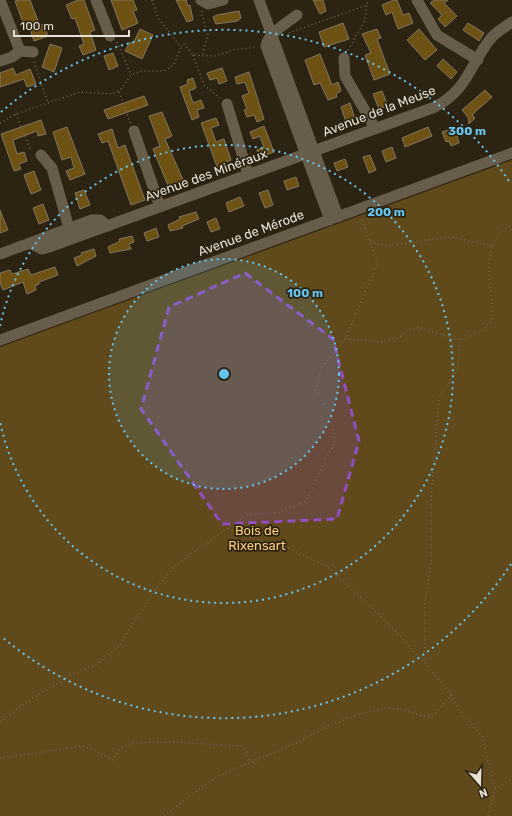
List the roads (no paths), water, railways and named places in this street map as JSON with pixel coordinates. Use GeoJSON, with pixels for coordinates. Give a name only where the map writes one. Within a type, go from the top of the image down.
{"type":"FeatureCollection","features":[{"type":"Feature","properties":{"kind":"street"},"geometry":{"type":"LineString","coordinates":[[0,0],[20,51]]}},
{"type":"Feature","properties":{"kind":"street"},"geometry":{"type":"LineString","coordinates":[[96,0],[110,36]]}},
{"type":"Feature","properties":{"kind":"street"},"geometry":{"type":"LineString","coordinates":[[203,2],[210,4],[223,0]]}},
{"type":"Feature","properties":{"kind":"street"},"geometry":{"type":"LineString","coordinates":[[259,0],[272,35],[310,153]]}},
{"type":"Feature","properties":{"kind":"street"},"geometry":{"type":"LineString","coordinates":[[417,0],[437,35],[478,60]]}},
{"type":"Feature","properties":{"kind":"street"},"geometry":{"type":"LineString","coordinates":[[297,15],[272,35],[266,41],[266,46],[310,153],[334,218]]}},
{"type":"Feature","properties":{"kind":"street","name":"Avenue de la Meuse"},"geometry":{"type":"LineString","coordinates":[[310,153],[375,128],[428,110],[446,101],[460,88],[493,36],[512,22]]}},
{"type":"Feature","properties":{"kind":"street"},"geometry":{"type":"LineString","coordinates":[[0,61],[12,57],[20,51],[34,52]]}},
{"type":"Feature","properties":{"kind":"street"},"geometry":{"type":"LineString","coordinates":[[344,58],[345,76],[375,128]]}},
{"type":"Feature","properties":{"kind":"street"},"geometry":{"type":"LineString","coordinates":[[227,104],[248,174]]}},
{"type":"Feature","properties":{"kind":"street"},"geometry":{"type":"LineString","coordinates":[[134,131],[160,206]]}},
{"type":"Feature","properties":{"kind":"street","name":"Avenue des Minéraux"},"geometry":{"type":"LineString","coordinates":[[30,243],[45,249],[248,174],[310,153]]}},
{"type":"Feature","properties":{"kind":"street","name":"Avenue de Mérode"},"geometry":{"type":"LineString","coordinates":[[0,340],[512,154]]}},
{"type":"Feature","properties":{"kind":"street"},"geometry":{"type":"LineString","coordinates":[[41,155],[52,168],[69,228]]}},
{"type":"Feature","properties":{"kind":"street"},"geometry":{"type":"LineString","coordinates":[[0,254],[69,228],[96,220],[108,226]]}},
{"type":"Feature","properties":{"kind":"park label","name":"Bois de Rixensart"},"geometry":{"type":"Point","coordinates":[257,538]}}]}
